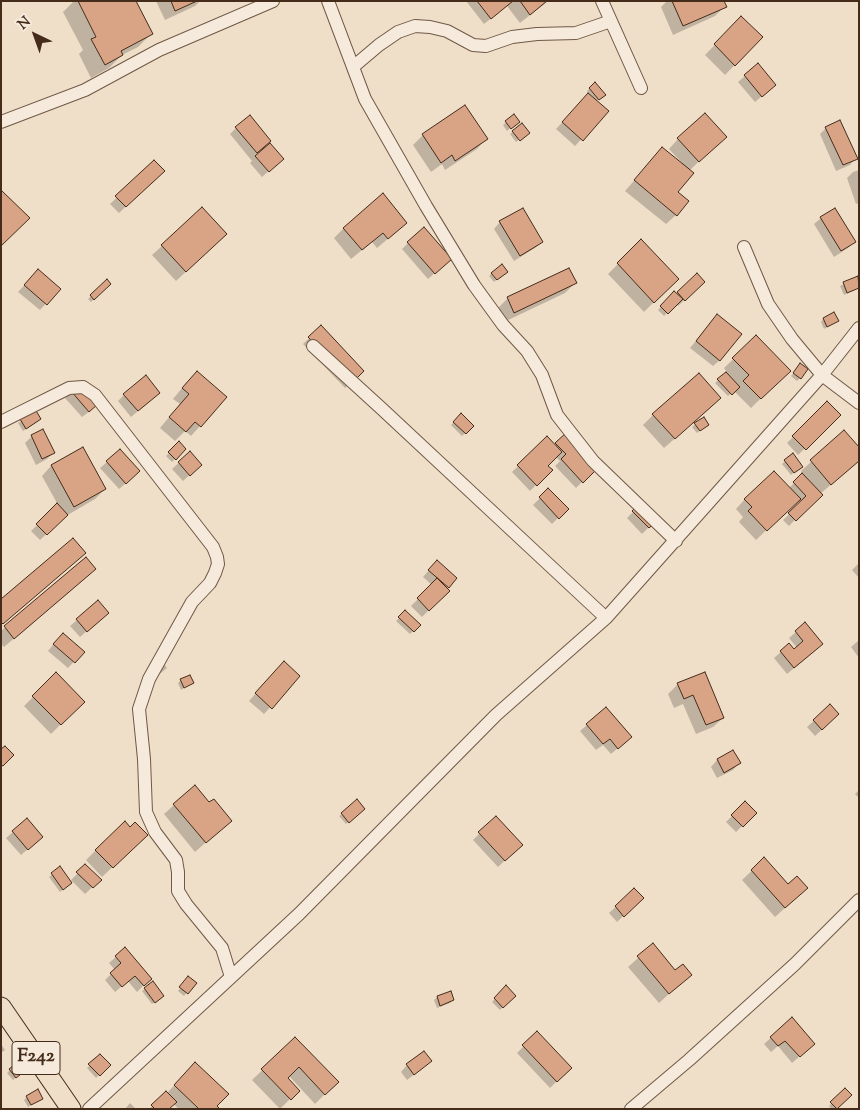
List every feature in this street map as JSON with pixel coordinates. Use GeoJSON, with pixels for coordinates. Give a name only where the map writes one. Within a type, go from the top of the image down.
{"type":"FeatureCollection","features":[{"type":"Feature","properties":{"kind":"main road","name":"F242"},"geometry":{"type":"LineString","coordinates":[[1,1007],[71,1109]]}},
{"type":"Feature","properties":{"kind":"street"},"geometry":{"type":"LineString","coordinates":[[1,122],[85,90],[159,50],[273,1]]}},
{"type":"Feature","properties":{"kind":"street"},"geometry":{"type":"LineString","coordinates":[[328,1],[364,99],[474,285],[504,325],[527,351],[542,375],[557,415],[593,461],[676,541]]}},
{"type":"Feature","properties":{"kind":"street"},"geometry":{"type":"LineString","coordinates":[[602,1],[641,88]]}},
{"type":"Feature","properties":{"kind":"street"},"geometry":{"type":"LineString","coordinates":[[353,67],[398,32],[415,26],[447,31],[473,45],[486,46],[512,37],[576,33],[611,21]]}},
{"type":"Feature","properties":{"kind":"street"},"geometry":{"type":"LineString","coordinates":[[744,247],[768,304],[792,339],[822,375],[859,403]]}},
{"type":"Feature","properties":{"kind":"street"},"geometry":{"type":"LineString","coordinates":[[89,1109],[306,907],[496,715],[606,618],[822,375],[859,328]]}},
{"type":"Feature","properties":{"kind":"street"},"geometry":{"type":"LineString","coordinates":[[313,346],[606,618]]}},
{"type":"Feature","properties":{"kind":"street"},"geometry":{"type":"LineString","coordinates":[[1,422],[69,388],[83,387],[96,395],[213,547],[218,564],[215,573],[210,583],[192,602],[149,679],[139,709],[144,759],[146,812],[155,832],[176,860],[178,891],[186,904],[222,948],[231,977]]}},
{"type":"Feature","properties":{"kind":"street"},"geometry":{"type":"LineString","coordinates":[[631,1109],[796,964],[859,900]]}},
{"type":"Feature","properties":{"kind":"building"},"geometry":{"type":"Polygon","coordinates":[[[78,1],[136,1],[153,34],[121,51],[123,55],[105,65],[91,39],[96,37],[78,1]]]}},
{"type":"Feature","properties":{"kind":"building"},"geometry":{"type":"Polygon","coordinates":[[[171,1],[197,1],[175,11],[171,1]]]}},
{"type":"Feature","properties":{"kind":"building"},"geometry":{"type":"Polygon","coordinates":[[[477,1],[513,1],[491,19],[477,1]]]}},
{"type":"Feature","properties":{"kind":"building"},"geometry":{"type":"Polygon","coordinates":[[[520,1],[547,1],[530,15],[520,1]]]}},
{"type":"Feature","properties":{"kind":"building"},"geometry":{"type":"Polygon","coordinates":[[[672,1],[724,1],[727,7],[683,26],[672,1]]]}},
{"type":"Feature","properties":{"kind":"building"},"geometry":{"type":"Polygon","coordinates":[[[741,16],[763,37],[735,66],[714,44],[741,16]]]}},
{"type":"Feature","properties":{"kind":"building"},"geometry":{"type":"Polygon","coordinates":[[[758,63],[776,85],[762,97],[744,75],[758,63]]]}},
{"type":"Feature","properties":{"kind":"building"},"geometry":{"type":"Polygon","coordinates":[[[595,82],[606,95],[599,100],[589,88],[595,82]]]}},
{"type":"Feature","properties":{"kind":"building"},"geometry":{"type":"Polygon","coordinates":[[[588,93],[609,111],[583,141],[562,122],[588,93]]]}},
{"type":"Feature","properties":{"kind":"building"},"geometry":{"type":"Polygon","coordinates":[[[465,105],[488,139],[455,161],[452,155],[441,163],[422,134],[465,105]]]}},
{"type":"Feature","properties":{"kind":"building"},"geometry":{"type":"Polygon","coordinates":[[[705,113],[727,137],[699,162],[677,138],[705,113]]]}},
{"type":"Feature","properties":{"kind":"building"},"geometry":{"type":"Polygon","coordinates":[[[514,114],[520,122],[511,129],[505,121],[514,114]]]}},
{"type":"Feature","properties":{"kind":"building"},"geometry":{"type":"Polygon","coordinates":[[[250,115],[271,141],[257,153],[235,127],[250,115]]]}},
{"type":"Feature","properties":{"kind":"building"},"geometry":{"type":"Polygon","coordinates":[[[840,120],[858,159],[843,165],[825,127],[840,120]]]}},
{"type":"Feature","properties":{"kind":"building"},"geometry":{"type":"Polygon","coordinates":[[[522,123],[530,133],[520,141],[512,131],[522,123]]]}},
{"type":"Feature","properties":{"kind":"building"},"geometry":{"type":"Polygon","coordinates":[[[270,143],[284,159],[269,172],[255,156],[270,143]]]}},
{"type":"Feature","properties":{"kind":"building"},"geometry":{"type":"Polygon","coordinates":[[[662,147],[694,173],[678,192],[689,201],[677,216],[634,180],[662,147]]]}},
{"type":"Feature","properties":{"kind":"building"},"geometry":{"type":"Polygon","coordinates":[[[154,160],[165,171],[126,207],[115,196],[154,160]]]}},
{"type":"Feature","properties":{"kind":"building"},"geometry":{"type":"Polygon","coordinates":[[[1,190],[30,218],[1,246],[1,190]]]}},
{"type":"Feature","properties":{"kind":"building"},"geometry":{"type":"Polygon","coordinates":[[[383,193],[407,223],[388,239],[383,233],[362,250],[343,228],[383,193]]]}},
{"type":"Feature","properties":{"kind":"building"},"geometry":{"type":"Polygon","coordinates":[[[202,207],[227,234],[186,272],[161,245],[202,207]]]}},
{"type":"Feature","properties":{"kind":"building"},"geometry":{"type":"Polygon","coordinates":[[[523,208],[543,242],[520,256],[499,221],[523,208]]]}},
{"type":"Feature","properties":{"kind":"building"},"geometry":{"type":"Polygon","coordinates":[[[835,208],[856,242],[841,251],[820,217],[835,208]]]}},
{"type":"Feature","properties":{"kind":"building"},"geometry":{"type":"Polygon","coordinates":[[[424,227],[452,259],[435,274],[407,242],[424,227]]]}},
{"type":"Feature","properties":{"kind":"building"},"geometry":{"type":"Polygon","coordinates":[[[641,239],[679,279],[654,303],[617,263],[641,239]]]}},
{"type":"Feature","properties":{"kind":"building"},"geometry":{"type":"Polygon","coordinates":[[[502,264],[508,272],[497,280],[491,273],[502,264]]]}},
{"type":"Feature","properties":{"kind":"building"},"geometry":{"type":"Polygon","coordinates":[[[569,268],[577,283],[514,313],[507,297],[569,268]]]}},
{"type":"Feature","properties":{"kind":"building"},"geometry":{"type":"Polygon","coordinates":[[[38,269],[61,289],[47,305],[24,285],[38,269]]]}},
{"type":"Feature","properties":{"kind":"building"},"geometry":{"type":"Polygon","coordinates":[[[697,273],[705,282],[685,301],[677,292],[697,273]]]}},
{"type":"Feature","properties":{"kind":"building"},"geometry":{"type":"Polygon","coordinates":[[[858,276],[859,288],[847,293],[843,282],[858,276]]]}},
{"type":"Feature","properties":{"kind":"building"},"geometry":{"type":"Polygon","coordinates":[[[107,279],[111,284],[94,300],[90,295],[107,279]]]}},
{"type":"Feature","properties":{"kind":"building"},"geometry":{"type":"Polygon","coordinates":[[[674,291],[683,299],[668,314],[660,306],[674,291]]]}},
{"type":"Feature","properties":{"kind":"building"},"geometry":{"type":"Polygon","coordinates":[[[834,312],[839,321],[827,327],[823,318],[834,312]]]}},
{"type":"Feature","properties":{"kind":"building"},"geometry":{"type":"Polygon","coordinates":[[[717,314],[742,334],[720,361],[696,341],[717,314]]]}},
{"type":"Feature","properties":{"kind":"building"},"geometry":{"type":"Polygon","coordinates":[[[321,325],[364,371],[352,383],[308,337],[321,325]]]}},
{"type":"Feature","properties":{"kind":"building"},"geometry":{"type":"Polygon","coordinates":[[[756,335],[791,371],[761,399],[743,381],[749,375],[732,358],[756,335]]]}},
{"type":"Feature","properties":{"kind":"building"},"geometry":{"type":"Polygon","coordinates":[[[800,363],[808,369],[801,379],[793,373],[800,363]]]}},
{"type":"Feature","properties":{"kind":"building"},"geometry":{"type":"Polygon","coordinates":[[[197,371],[227,397],[201,427],[195,422],[186,432],[169,417],[189,394],[182,388],[197,371]]]}},
{"type":"Feature","properties":{"kind":"building"},"geometry":{"type":"Polygon","coordinates":[[[726,372],[740,387],[732,395],[717,379],[726,372]]]}},
{"type":"Feature","properties":{"kind":"building"},"geometry":{"type":"Polygon","coordinates":[[[699,373],[721,398],[675,439],[652,414],[699,373]]]}},
{"type":"Feature","properties":{"kind":"building"},"geometry":{"type":"Polygon","coordinates":[[[146,375],[160,393],[138,411],[123,394],[146,375]]]}},
{"type":"Feature","properties":{"kind":"building"},"geometry":{"type":"Polygon","coordinates":[[[80,383],[98,404],[89,412],[71,391],[80,383]]]}},
{"type":"Feature","properties":{"kind":"building"},"geometry":{"type":"Polygon","coordinates":[[[827,401],[841,415],[806,450],[792,436],[827,401]]]}},
{"type":"Feature","properties":{"kind":"building"},"geometry":{"type":"Polygon","coordinates":[[[35,409],[41,419],[26,429],[20,419],[35,409]]]}},
{"type":"Feature","properties":{"kind":"building"},"geometry":{"type":"Polygon","coordinates":[[[461,413],[474,426],[466,434],[453,422],[461,413]]]}},
{"type":"Feature","properties":{"kind":"building"},"geometry":{"type":"Polygon","coordinates":[[[704,417],[709,425],[700,431],[694,423],[704,417]]]}},
{"type":"Feature","properties":{"kind":"building"},"geometry":{"type":"Polygon","coordinates":[[[43,429],[55,453],[42,459],[31,435],[43,429]]]}},
{"type":"Feature","properties":{"kind":"building"},"geometry":{"type":"Polygon","coordinates":[[[844,430],[859,447],[859,461],[831,485],[810,460],[844,430]]]}},
{"type":"Feature","properties":{"kind":"building"},"geometry":{"type":"Polygon","coordinates":[[[567,432],[600,466],[583,483],[561,459],[566,454],[555,443],[567,432]]]}},
{"type":"Feature","properties":{"kind":"building"},"geometry":{"type":"Polygon","coordinates":[[[547,436],[562,452],[548,466],[553,470],[537,486],[517,465],[547,436]]]}},
{"type":"Feature","properties":{"kind":"building"},"geometry":{"type":"Polygon","coordinates":[[[179,441],[186,449],[176,460],[168,452],[179,441]]]}},
{"type":"Feature","properties":{"kind":"building"},"geometry":{"type":"Polygon","coordinates":[[[83,447],[106,489],[74,507],[51,465],[83,447]]]}},
{"type":"Feature","properties":{"kind":"building"},"geometry":{"type":"Polygon","coordinates":[[[120,449],[140,471],[126,484],[106,461],[120,449]]]}},
{"type":"Feature","properties":{"kind":"building"},"geometry":{"type":"Polygon","coordinates":[[[190,451],[202,465],[190,476],[178,462],[190,451]]]}},
{"type":"Feature","properties":{"kind":"building"},"geometry":{"type":"Polygon","coordinates":[[[793,453],[803,467],[794,473],[784,460],[793,453]]]}},
{"type":"Feature","properties":{"kind":"building"},"geometry":{"type":"Polygon","coordinates":[[[774,471],[801,499],[767,531],[748,511],[752,507],[744,499],[774,471]]]}},
{"type":"Feature","properties":{"kind":"building"},"geometry":{"type":"Polygon","coordinates":[[[802,473],[823,495],[796,521],[788,513],[806,496],[793,482],[802,473]]]}},
{"type":"Feature","properties":{"kind":"building"},"geometry":{"type":"Polygon","coordinates":[[[548,488],[569,509],[559,519],[539,497],[548,488]]]}},
{"type":"Feature","properties":{"kind":"building"},"geometry":{"type":"Polygon","coordinates":[[[641,502],[658,520],[649,528],[632,511],[641,502]]]}},
{"type":"Feature","properties":{"kind":"building"},"geometry":{"type":"Polygon","coordinates":[[[57,503],[68,515],[47,535],[36,524],[57,503]]]}},
{"type":"Feature","properties":{"kind":"building"},"geometry":{"type":"Polygon","coordinates":[[[73,538],[86,553],[3,624],[1,622],[1,599],[73,538]]]}},
{"type":"Feature","properties":{"kind":"building"},"geometry":{"type":"Polygon","coordinates":[[[86,557],[96,569],[14,639],[4,626],[86,557]]]}},
{"type":"Feature","properties":{"kind":"building"},"geometry":{"type":"Polygon","coordinates":[[[437,560],[457,578],[449,588],[428,570],[437,560]]]}},
{"type":"Feature","properties":{"kind":"building"},"geometry":{"type":"Polygon","coordinates":[[[437,578],[450,591],[429,611],[417,598],[437,578]]]}},
{"type":"Feature","properties":{"kind":"building"},"geometry":{"type":"Polygon","coordinates":[[[98,600],[109,613],[87,632],[76,619],[98,600]]]}},
{"type":"Feature","properties":{"kind":"building"},"geometry":{"type":"Polygon","coordinates":[[[405,610],[421,625],[414,632],[398,617],[405,610]]]}},
{"type":"Feature","properties":{"kind":"building"},"geometry":{"type":"Polygon","coordinates":[[[805,622],[823,644],[794,668],[780,651],[789,643],[794,649],[803,641],[795,631],[805,622]]]}},
{"type":"Feature","properties":{"kind":"building"},"geometry":{"type":"Polygon","coordinates":[[[63,633],[85,652],[75,663],[53,644],[63,633]]]}},
{"type":"Feature","properties":{"kind":"building"},"geometry":{"type":"Polygon","coordinates":[[[284,661],[300,676],[272,709],[255,693],[284,661]]]}},
{"type":"Feature","properties":{"kind":"building"},"geometry":{"type":"Polygon","coordinates":[[[56,672],[85,702],[61,725],[32,696],[56,672]]]}},
{"type":"Feature","properties":{"kind":"building"},"geometry":{"type":"Polygon","coordinates":[[[705,672],[724,718],[706,725],[693,695],[684,699],[677,683],[705,672]]]}},
{"type":"Feature","properties":{"kind":"building"},"geometry":{"type":"Polygon","coordinates":[[[190,675],[194,683],[184,688],[180,679],[190,675]]]}},
{"type":"Feature","properties":{"kind":"building"},"geometry":{"type":"Polygon","coordinates":[[[830,704],[839,714],[822,730],[813,720],[830,704]]]}},
{"type":"Feature","properties":{"kind":"building"},"geometry":{"type":"Polygon","coordinates":[[[606,707],[632,737],[618,749],[610,739],[603,744],[586,724],[606,707]]]}},
{"type":"Feature","properties":{"kind":"building"},"geometry":{"type":"Polygon","coordinates":[[[5,746],[14,755],[3,766],[1,765],[1,749],[5,746]]]}},
{"type":"Feature","properties":{"kind":"building"},"geometry":{"type":"Polygon","coordinates":[[[733,750],[741,763],[724,773],[717,759],[733,750]]]}},
{"type":"Feature","properties":{"kind":"building"},"geometry":{"type":"Polygon","coordinates":[[[195,785],[209,802],[214,799],[232,821],[206,843],[173,804],[195,785]]]}},
{"type":"Feature","properties":{"kind":"building"},"geometry":{"type":"Polygon","coordinates":[[[357,799],[365,809],[349,823],[341,813],[357,799]]]}},
{"type":"Feature","properties":{"kind":"building"},"geometry":{"type":"Polygon","coordinates":[[[745,801],[757,813],[743,827],[731,815],[745,801]]]}},
{"type":"Feature","properties":{"kind":"building"},"geometry":{"type":"Polygon","coordinates":[[[496,816],[523,845],[505,861],[478,832],[496,816]]]}},
{"type":"Feature","properties":{"kind":"building"},"geometry":{"type":"Polygon","coordinates":[[[27,818],[43,837],[28,850],[12,831],[27,818]]]}},
{"type":"Feature","properties":{"kind":"building"},"geometry":{"type":"Polygon","coordinates":[[[125,821],[130,827],[135,822],[148,835],[113,868],[95,850],[125,821]]]}},
{"type":"Feature","properties":{"kind":"building"},"geometry":{"type":"Polygon","coordinates":[[[764,857],[788,884],[797,876],[808,888],[785,908],[751,870],[764,857]]]}},
{"type":"Feature","properties":{"kind":"building"},"geometry":{"type":"Polygon","coordinates":[[[85,864],[102,880],[93,888],[76,872],[85,864]]]}},
{"type":"Feature","properties":{"kind":"building"},"geometry":{"type":"Polygon","coordinates":[[[60,866],[72,883],[63,890],[51,873],[60,866]]]}},
{"type":"Feature","properties":{"kind":"building"},"geometry":{"type":"Polygon","coordinates":[[[634,888],[644,898],[624,917],[615,906],[634,888]]]}},
{"type":"Feature","properties":{"kind":"building"},"geometry":{"type":"Polygon","coordinates":[[[653,943],[675,970],[683,964],[692,975],[669,994],[637,956],[653,943]]]}},
{"type":"Feature","properties":{"kind":"building"},"geometry":{"type":"Polygon","coordinates":[[[125,947],[152,979],[144,986],[135,976],[122,987],[110,973],[121,963],[115,956],[125,947]]]}},
{"type":"Feature","properties":{"kind":"building"},"geometry":{"type":"Polygon","coordinates":[[[188,976],[197,983],[188,994],[179,987],[188,976]]]}},
{"type":"Feature","properties":{"kind":"building"},"geometry":{"type":"Polygon","coordinates":[[[153,981],[164,996],[155,1003],[144,988],[153,981]]]}},
{"type":"Feature","properties":{"kind":"building"},"geometry":{"type":"Polygon","coordinates":[[[506,985],[516,996],[503,1008],[494,998],[506,985]]]}},
{"type":"Feature","properties":{"kind":"building"},"geometry":{"type":"Polygon","coordinates":[[[451,991],[454,1000],[440,1006],[437,996],[451,991]]]}},
{"type":"Feature","properties":{"kind":"building"},"geometry":{"type":"Polygon","coordinates":[[[792,1017],[815,1044],[800,1057],[785,1041],[778,1046],[770,1037],[792,1017]]]}},
{"type":"Feature","properties":{"kind":"building"},"geometry":{"type":"Polygon","coordinates":[[[537,1031],[572,1068],[557,1082],[522,1045],[537,1031]]]}},
{"type":"Feature","properties":{"kind":"building"},"geometry":{"type":"Polygon","coordinates":[[[295,1037],[339,1082],[325,1095],[299,1067],[288,1078],[300,1091],[291,1100],[261,1069],[295,1037]]]}},
{"type":"Feature","properties":{"kind":"building"},"geometry":{"type":"Polygon","coordinates":[[[424,1051],[432,1061],[414,1075],[406,1064],[424,1051]]]}},
{"type":"Feature","properties":{"kind":"building"},"geometry":{"type":"Polygon","coordinates":[[[100,1054],[111,1065],[100,1076],[88,1064],[100,1054]]]}},
{"type":"Feature","properties":{"kind":"building"},"geometry":{"type":"Polygon","coordinates":[[[18,1062],[25,1071],[16,1078],[9,1069],[18,1062]]]}},
{"type":"Feature","properties":{"kind":"building"},"geometry":{"type":"Polygon","coordinates":[[[195,1062],[229,1094],[217,1106],[220,1109],[199,1109],[174,1085],[195,1062]]]}},
{"type":"Feature","properties":{"kind":"building"},"geometry":{"type":"Polygon","coordinates":[[[845,1088],[852,1095],[837,1109],[830,1102],[845,1088]]]}},
{"type":"Feature","properties":{"kind":"building"},"geometry":{"type":"Polygon","coordinates":[[[38,1089],[43,1099],[31,1105],[26,1096],[38,1089]]]}},
{"type":"Feature","properties":{"kind":"building"},"geometry":{"type":"Polygon","coordinates":[[[166,1091],[177,1102],[169,1109],[155,1109],[151,1105],[166,1091]]]}}]}
